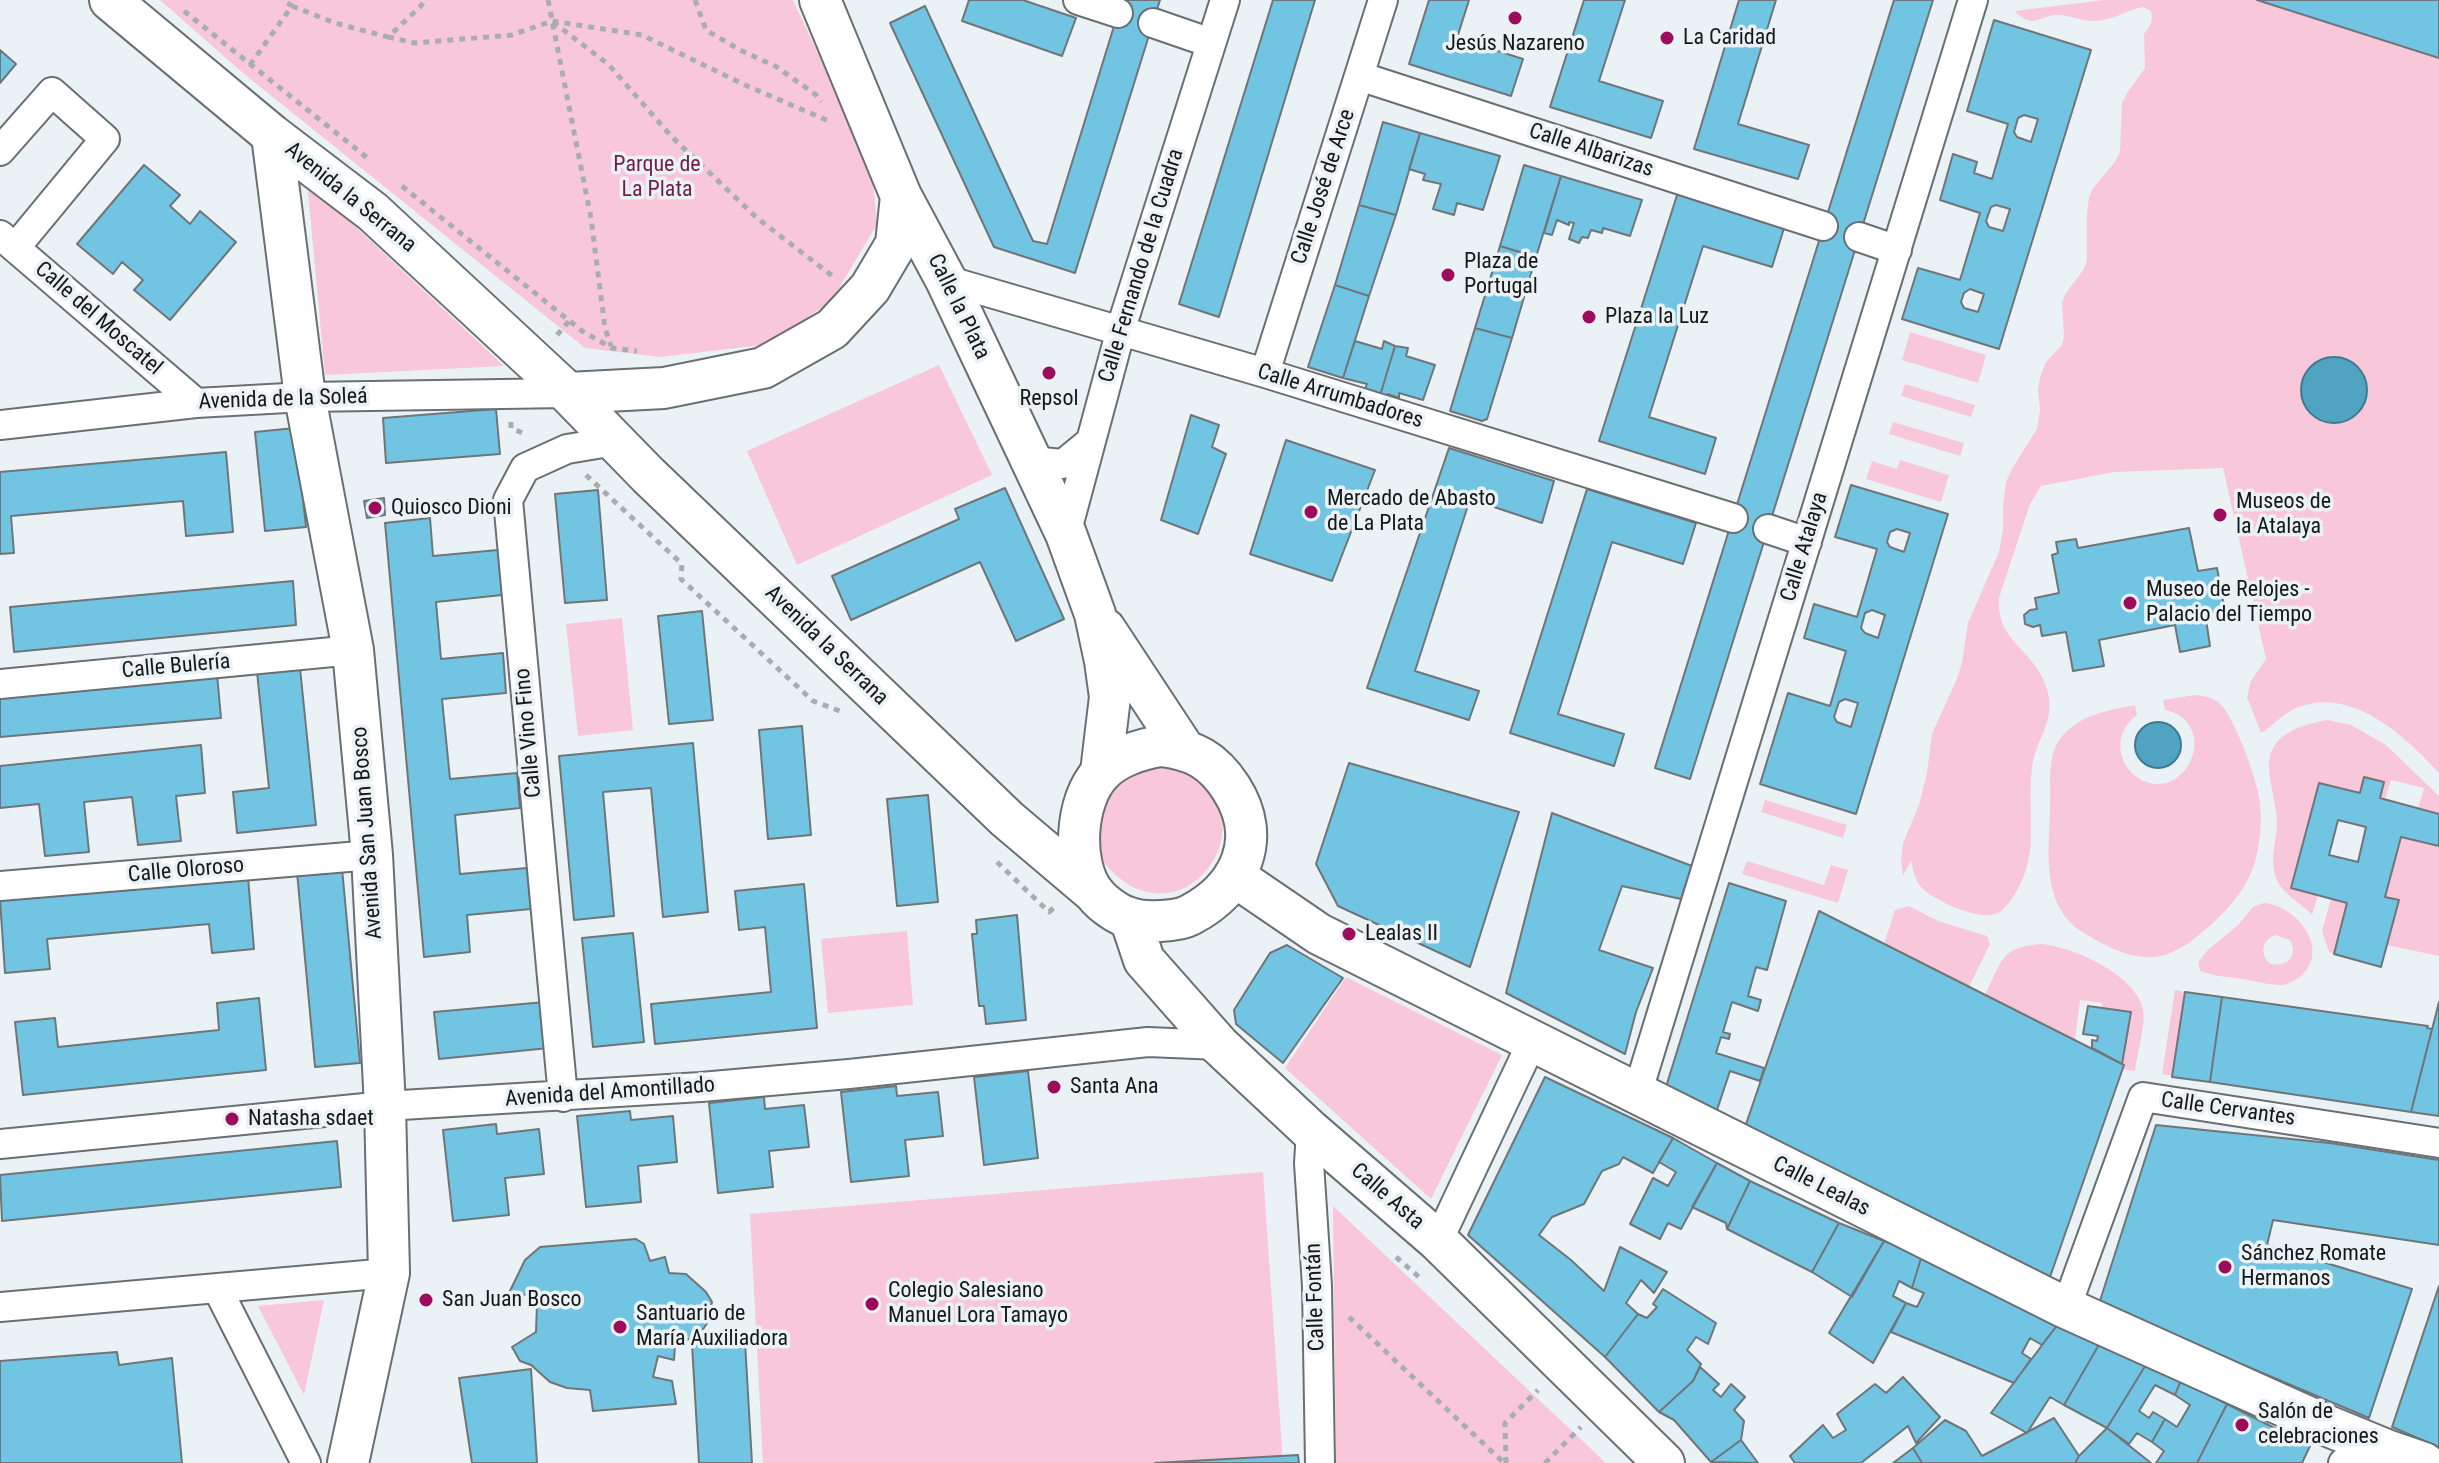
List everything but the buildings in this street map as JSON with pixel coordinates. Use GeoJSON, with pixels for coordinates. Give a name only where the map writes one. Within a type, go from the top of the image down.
{"type":"FeatureCollection","features":[{"type":"Feature","properties":{"kind":"street","name":"Avenida la Serrana"},"geometry":{"type":"LineString","coordinates":[[110,0],[272,135],[373,212],[568,393],[1007,819],[1077,896]]}},
{"type":"Feature","properties":{"kind":"street","name":"Calle la Plata"},"geometry":{"type":"LineString","coordinates":[[820,0],[901,196],[946,280],[1066,534],[1095,614],[1105,661],[1110,697],[1101,772]]}},
{"type":"Feature","properties":{"kind":"street"},"geometry":{"type":"LineString","coordinates":[[1078,0],[1118,13]]}},
{"type":"Feature","properties":{"kind":"street","name":"Calle Fernando de la Cuadra"},"geometry":{"type":"LineString","coordinates":[[1066,534],[1121,331],[1225,0]]}},
{"type":"Feature","properties":{"kind":"street","name":"Calle José de Arce"},"geometry":{"type":"LineString","coordinates":[[1265,373],[1383,0]]}},
{"type":"Feature","properties":{"kind":"street","name":"Calle Atalaya"},"geometry":{"type":"LineString","coordinates":[[1637,1094],[1973,0]]}},
{"type":"Feature","properties":{"kind":"street"},"geometry":{"type":"LineString","coordinates":[[1153,23],[1211,43]]}},
{"type":"Feature","properties":{"kind":"street","name":"Calle Albarizas"},"geometry":{"type":"LineString","coordinates":[[1359,76],[1823,226]]}},
{"type":"Feature","properties":{"kind":"street"},"geometry":{"type":"LineString","coordinates":[[0,151],[52,92],[105,139],[8,242]]}},
{"type":"Feature","properties":{"kind":"street","name":"Avenida la Serrana"},"geometry":{"type":"LineString","coordinates":[[272,135],[305,397]]}},
{"type":"Feature","properties":{"kind":"street"},"geometry":{"type":"LineString","coordinates":[[568,393],[664,388],[763,368],[832,329],[870,288],[896,244],[901,196]]}},
{"type":"Feature","properties":{"kind":"street"},"geometry":{"type":"LineString","coordinates":[[1859,237],[1897,250]]}},
{"type":"Feature","properties":{"kind":"street","name":"Calle del Moscatel"},"geometry":{"type":"LineString","coordinates":[[8,242],[196,403]]}},
{"type":"Feature","properties":{"kind":"street","name":"Calle Arrumbadores"},"geometry":{"type":"LineString","coordinates":[[946,280],[1265,373],[1733,518]]}},
{"type":"Feature","properties":{"kind":"street","name":"Avenida de la Soleá"},"geometry":{"type":"LineString","coordinates":[[0,425],[196,403],[305,397],[568,393]]}},
{"type":"Feature","properties":{"kind":"street","name":"Avenida San Juan Bosco"},"geometry":{"type":"LineString","coordinates":[[305,397],[353,650],[372,855],[385,1106],[389,1273],[348,1463]]}},
{"type":"Feature","properties":{"kind":"street","name":"Calle Vino Fino"},"geometry":{"type":"LineString","coordinates":[[563,1097],[508,500],[525,468],[561,452],[615,441]]}},
{"type":"Feature","properties":{"kind":"street"},"geometry":{"type":"LineString","coordinates":[[1031,461],[1063,464],[1091,441]]}},
{"type":"Feature","properties":{"kind":"street"},"geometry":{"type":"LineString","coordinates":[[1768,529],[1807,542]]}},
{"type":"Feature","properties":{"kind":"street","name":"Calle la Plata"},"geometry":{"type":"LineString","coordinates":[[1095,614],[1184,749]]}},
{"type":"Feature","properties":{"kind":"street","name":"Calle Bulería"},"geometry":{"type":"LineString","coordinates":[[0,684],[353,650]]}},
{"type":"Feature","properties":{"kind":"street"},"geometry":{"type":"LineString","coordinates":[[1161,746],[1184,749],[1203,758],[1223,775],[1245,817],[1247,840],[1244,859],[1215,898],[1189,916],[1175,920],[1130,918],[1107,905],[1077,896],[1082,811],[1101,772],[1144,749],[1161,746]]}},
{"type":"Feature","properties":{"kind":"street","name":"Calle Oloroso"},"geometry":{"type":"LineString","coordinates":[[0,886],[372,855]]}},
{"type":"Feature","properties":{"kind":"street","name":"Calle Lealas"},"geometry":{"type":"LineString","coordinates":[[1234,876],[1319,934],[2066,1308],[2407,1457]]}},
{"type":"Feature","properties":{"kind":"street","name":"Calle Asta"},"geometry":{"type":"LineString","coordinates":[[1130,918],[1144,960],[1219,1045],[1311,1131],[1438,1241],[1664,1463]]}},
{"type":"Feature","properties":{"kind":"street","name":"Avenida del Amontillado"},"geometry":{"type":"LineString","coordinates":[[0,1144],[385,1106],[563,1097],[849,1074],[1148,1042],[1219,1045]]}},
{"type":"Feature","properties":{"kind":"street"},"geometry":{"type":"LineString","coordinates":[[1438,1241],[1532,1042]]}},
{"type":"Feature","properties":{"kind":"street","name":"Calle Cervantes"},"geometry":{"type":"LineString","coordinates":[[2066,1308],[2143,1097],[2439,1143]]}},
{"type":"Feature","properties":{"kind":"street","name":"Calle Fontán"},"geometry":{"type":"LineString","coordinates":[[1311,1131],[1309,1163],[1317,1286],[1320,1463]]}},
{"type":"Feature","properties":{"kind":"street"},"geometry":{"type":"LineString","coordinates":[[0,1307],[389,1273]]}},
{"type":"Feature","properties":{"kind":"street"},"geometry":{"type":"LineString","coordinates":[[217,1288],[306,1463]]}},
{"type":"Feature","properties":{"kind":"street"},"geometry":{"type":"LineString","coordinates":[[2343,1463],[2407,1457]]}},
{"type":"Feature","properties":{"kind":"path"},"geometry":{"type":"LineString","coordinates":[[283,0],[335,23],[415,43],[512,35],[552,21],[642,35],[745,85],[836,124],[829,114]]}},
{"type":"Feature","properties":{"kind":"path"},"geometry":{"type":"LineString","coordinates":[[388,37],[425,0]]}},
{"type":"Feature","properties":{"kind":"path"},"geometry":{"type":"LineString","coordinates":[[548,0],[591,218],[605,328],[612,348],[614,390]]}},
{"type":"Feature","properties":{"kind":"path"},"geometry":{"type":"LineString","coordinates":[[695,0],[706,30],[777,67],[816,95],[823,104]]}},
{"type":"Feature","properties":{"kind":"path"},"geometry":{"type":"LineString","coordinates":[[177,5],[371,161]]}},
{"type":"Feature","properties":{"kind":"path"},"geometry":{"type":"LineString","coordinates":[[225,95],[292,6]]}},
{"type":"Feature","properties":{"kind":"path"},"geometry":{"type":"LineString","coordinates":[[552,21],[608,64],[672,137],[757,218],[838,284]]}},
{"type":"Feature","properties":{"kind":"path"},"geometry":{"type":"LineString","coordinates":[[395,180],[569,321],[612,348],[641,352]]}},
{"type":"Feature","properties":{"kind":"path"},"geometry":{"type":"LineString","coordinates":[[533,361],[569,321]]}},
{"type":"Feature","properties":{"kind":"path"},"geometry":{"type":"LineString","coordinates":[[508,395],[511,428],[555,446],[682,564],[681,579],[813,701],[841,712]]}},
{"type":"Feature","properties":{"kind":"path"},"geometry":{"type":"LineString","coordinates":[[994,859],[1049,912],[1077,896]]}},
{"type":"Feature","properties":{"kind":"path"},"geometry":{"type":"LineString","coordinates":[[1395,1255],[1428,1286]]}},
{"type":"Feature","properties":{"kind":"path"},"geometry":{"type":"LineString","coordinates":[[1317,1286],[1505,1463]]}},
{"type":"Feature","properties":{"kind":"path"},"geometry":{"type":"LineString","coordinates":[[1505,1463],[1505,1423],[1541,1388],[1530,1378]]}},
{"type":"Feature","properties":{"kind":"path"},"geometry":{"type":"LineString","coordinates":[[1573,1416],[1590,1432]]}},
{"type":"Feature","properties":{"kind":"path"},"geometry":{"type":"LineString","coordinates":[[1545,1463],[1583,1426]]}},
{"type":"Feature","properties":{"kind":"green space","name":"Parque de La Plata"},"geometry":{"type":"Polygon","coordinates":[[[160,0],[793,0],[872,170],[877,224],[832,300],[771,344],[660,357],[585,348],[243,73],[160,0]]]}},
{"type":"Feature","properties":{"kind":"green space"},"geometry":{"type":"Polygon","coordinates":[[[2104,0],[2257,0],[2439,58],[2439,773],[2393,730],[2375,718],[2337,703],[2317,703],[2296,708],[2261,733],[2247,697],[2251,681],[2266,659],[2223,468],[2114,472],[2041,486],[2030,504],[1999,598],[2003,625],[2033,662],[2046,686],[2048,719],[2032,768],[2031,837],[2026,870],[2009,903],[1999,912],[1987,915],[1946,904],[1928,893],[1918,882],[1911,860],[1903,876],[1903,843],[1919,805],[1932,734],[1962,663],[1968,623],[1999,552],[2006,482],[2037,429],[2040,378],[2046,362],[2062,345],[2064,336],[2062,302],[2087,260],[2089,197],[2120,152],[2122,103],[2145,68],[2144,34],[2152,18],[2151,11],[2143,7],[2094,21],[2060,15],[2031,21],[2015,11],[2104,0]],[[2320,359],[2305,374],[2334,423],[2349,418],[2359,411],[2365,397],[2360,370],[2352,362],[2320,359]]]}},
{"type":"Feature","properties":{"kind":"green space"},"geometry":{"type":"Polygon","coordinates":[[[307,181],[504,366],[325,375],[307,181]]]}},
{"type":"Feature","properties":{"kind":"green space"},"geometry":{"type":"Polygon","coordinates":[[[1910,332],[1986,355],[1978,383],[1902,360],[1910,332]]]}},
{"type":"Feature","properties":{"kind":"green space"},"geometry":{"type":"Polygon","coordinates":[[[939,365],[992,475],[797,565],[747,451],[939,365]]]}},
{"type":"Feature","properties":{"kind":"green space"},"geometry":{"type":"Polygon","coordinates":[[[1905,384],[1975,405],[1971,417],[1901,396],[1905,384]]]}},
{"type":"Feature","properties":{"kind":"green space"},"geometry":{"type":"Polygon","coordinates":[[[1893,422],[1964,443],[1960,456],[1889,434],[1893,422]]]}},
{"type":"Feature","properties":{"kind":"green space"},"geometry":{"type":"Polygon","coordinates":[[[1900,460],[1949,475],[1941,502],[1866,479],[1872,461],[1897,469],[1900,460]]]}},
{"type":"Feature","properties":{"kind":"green space"},"geometry":{"type":"Polygon","coordinates":[[[622,618],[633,730],[578,736],[566,624],[622,618]]]}},
{"type":"Feature","properties":{"kind":"green space"},"geometry":{"type":"Polygon","coordinates":[[[2195,695],[2213,699],[2224,708],[2249,761],[2260,805],[2260,833],[2255,860],[2249,878],[2231,905],[2194,939],[2160,956],[2132,955],[2106,945],[2075,926],[2060,909],[2054,895],[2049,866],[2050,770],[2053,754],[2060,739],[2076,724],[2104,712],[2135,705],[2137,715],[2129,722],[2122,736],[2120,747],[2123,760],[2138,778],[2156,784],[2171,781],[2183,772],[2191,759],[2194,744],[2192,730],[2182,718],[2165,710],[2163,700],[2195,695]]]}},
{"type":"Feature","properties":{"kind":"green space"},"geometry":{"type":"Polygon","coordinates":[[[2328,720],[2351,725],[2386,745],[2439,796],[2439,814],[2418,809],[2424,788],[2391,780],[2385,799],[2380,798],[2384,782],[2365,777],[2360,793],[2319,783],[2292,887],[2318,895],[2312,915],[2286,892],[2275,875],[2273,856],[2277,817],[2269,764],[2275,745],[2290,732],[2328,720]]]}},
{"type":"Feature","properties":{"kind":"green space"},"geometry":{"type":"Polygon","coordinates":[[[1169,764],[1204,785],[1221,812],[1221,841],[1209,867],[1188,886],[1160,894],[1128,884],[1097,854],[1104,796],[1137,768],[1169,764]]]}},
{"type":"Feature","properties":{"kind":"green space"},"geometry":{"type":"Polygon","coordinates":[[[1765,800],[1847,825],[1843,838],[1761,812],[1765,800]]]}},
{"type":"Feature","properties":{"kind":"green space"},"geometry":{"type":"Polygon","coordinates":[[[2401,837],[2439,846],[2439,956],[2387,945],[2399,901],[2385,897],[2401,837]]]}},
{"type":"Feature","properties":{"kind":"green space"},"geometry":{"type":"Polygon","coordinates":[[[1747,861],[1824,885],[1831,865],[1848,870],[1838,903],[1742,874],[1747,861]]]}},
{"type":"Feature","properties":{"kind":"green space"},"geometry":{"type":"Polygon","coordinates":[[[2331,899],[2347,903],[2334,954],[2329,952],[2322,931],[2331,899]]]}},
{"type":"Feature","properties":{"kind":"green space"},"geometry":{"type":"Polygon","coordinates":[[[2264,903],[2287,911],[2297,919],[2311,940],[2313,952],[2310,963],[2303,974],[2292,982],[2272,984],[2200,971],[2198,962],[2253,907],[2264,903]],[[2276,935],[2268,940],[2263,950],[2269,963],[2281,964],[2289,960],[2293,951],[2290,940],[2276,935]]]}},
{"type":"Feature","properties":{"kind":"green space"},"geometry":{"type":"Polygon","coordinates":[[[1909,906],[1938,921],[1987,936],[1990,944],[1969,987],[1884,944],[1895,910],[1909,906]]]}},
{"type":"Feature","properties":{"kind":"green space"},"geometry":{"type":"Polygon","coordinates":[[[907,931],[913,1005],[828,1013],[821,939],[907,931]]]}},
{"type":"Feature","properties":{"kind":"green space"},"geometry":{"type":"Polygon","coordinates":[[[2041,944],[2069,950],[2101,964],[2128,984],[2138,996],[2144,1015],[2135,1071],[2122,1069],[2131,1012],[2102,1008],[2102,1003],[2080,1000],[2075,1040],[1985,995],[1999,965],[2010,952],[2041,944]]]}},
{"type":"Feature","properties":{"kind":"green space"},"geometry":{"type":"Polygon","coordinates":[[[1346,977],[1502,1055],[1431,1199],[1285,1068],[1346,977]]]}},
{"type":"Feature","properties":{"kind":"green space"},"geometry":{"type":"Polygon","coordinates":[[[2175,990],[2185,992],[2172,1076],[2162,1074],[2175,990]]]}},
{"type":"Feature","properties":{"kind":"green space"},"geometry":{"type":"Polygon","coordinates":[[[1263,1172],[1283,1463],[763,1463],[750,1214],[1263,1172]]]}},
{"type":"Feature","properties":{"kind":"green space"},"geometry":{"type":"Polygon","coordinates":[[[1333,1206],[1606,1463],[1336,1463],[1333,1206]]]}},
{"type":"Feature","properties":{"kind":"green space"},"geometry":{"type":"Polygon","coordinates":[[[324,1300],[304,1395],[258,1306],[324,1300]]]}},
{"type":"Feature","properties":{"kind":"water"},"geometry":{"type":"Polygon","coordinates":[[[2334,357],[2347,360],[2357,367],[2364,377],[2367,390],[2364,403],[2357,413],[2347,420],[2334,423],[2321,420],[2311,413],[2304,403],[2301,390],[2304,377],[2311,367],[2321,360],[2334,357]]]}},
{"type":"Feature","properties":{"kind":"water"},"geometry":{"type":"Polygon","coordinates":[[[2158,722],[2174,729],[2181,745],[2174,761],[2158,768],[2142,761],[2135,745],[2142,729],[2158,722]]]}},
{"type":"Feature","properties":{"kind":"place","name":"Jesús Nazareno"},"geometry":{"type":"Point","coordinates":[1515,18]}},
{"type":"Feature","properties":{"kind":"place","name":"La Caridad"},"geometry":{"type":"Point","coordinates":[1667,38]}},
{"type":"Feature","properties":{"kind":"place","name":"Plaza de Portugal"},"geometry":{"type":"Point","coordinates":[1448,275]}},
{"type":"Feature","properties":{"kind":"place","name":"Plaza la Luz"},"geometry":{"type":"Point","coordinates":[1589,317]}},
{"type":"Feature","properties":{"kind":"place","name":"Repsol"},"geometry":{"type":"Point","coordinates":[1049,373]}},
{"type":"Feature","properties":{"kind":"place","name":"Quiosco Dioni"},"geometry":{"type":"Point","coordinates":[375,508]}},
{"type":"Feature","properties":{"kind":"place","name":"Mercado de Abasto de La Plata"},"geometry":{"type":"Point","coordinates":[1311,512]}},
{"type":"Feature","properties":{"kind":"place","name":"Museos de la Atalaya"},"geometry":{"type":"Point","coordinates":[2220,515]}},
{"type":"Feature","properties":{"kind":"place","name":"Museo de Relojes - Palacio del Tiempo"},"geometry":{"type":"Point","coordinates":[2130,603]}},
{"type":"Feature","properties":{"kind":"place","name":"Lealas II"},"geometry":{"type":"Point","coordinates":[1349,934]}},
{"type":"Feature","properties":{"kind":"place","name":"Santa Ana"},"geometry":{"type":"Point","coordinates":[1054,1087]}},
{"type":"Feature","properties":{"kind":"place","name":"Natasha sdaet"},"geometry":{"type":"Point","coordinates":[232,1119]}},
{"type":"Feature","properties":{"kind":"place","name":"Sánchez Romate Hermanos"},"geometry":{"type":"Point","coordinates":[2225,1267]}},
{"type":"Feature","properties":{"kind":"place","name":"San Juan Bosco"},"geometry":{"type":"Point","coordinates":[426,1300]}},
{"type":"Feature","properties":{"kind":"place","name":"Colegio Salesiano Manuel Lora Tamayo"},"geometry":{"type":"Point","coordinates":[872,1304]}},
{"type":"Feature","properties":{"kind":"place","name":"Santuario de María Auxiliadora"},"geometry":{"type":"Point","coordinates":[620,1327]}},
{"type":"Feature","properties":{"kind":"place","name":"Salón de celebraciones"},"geometry":{"type":"Point","coordinates":[2242,1425]}}]}
